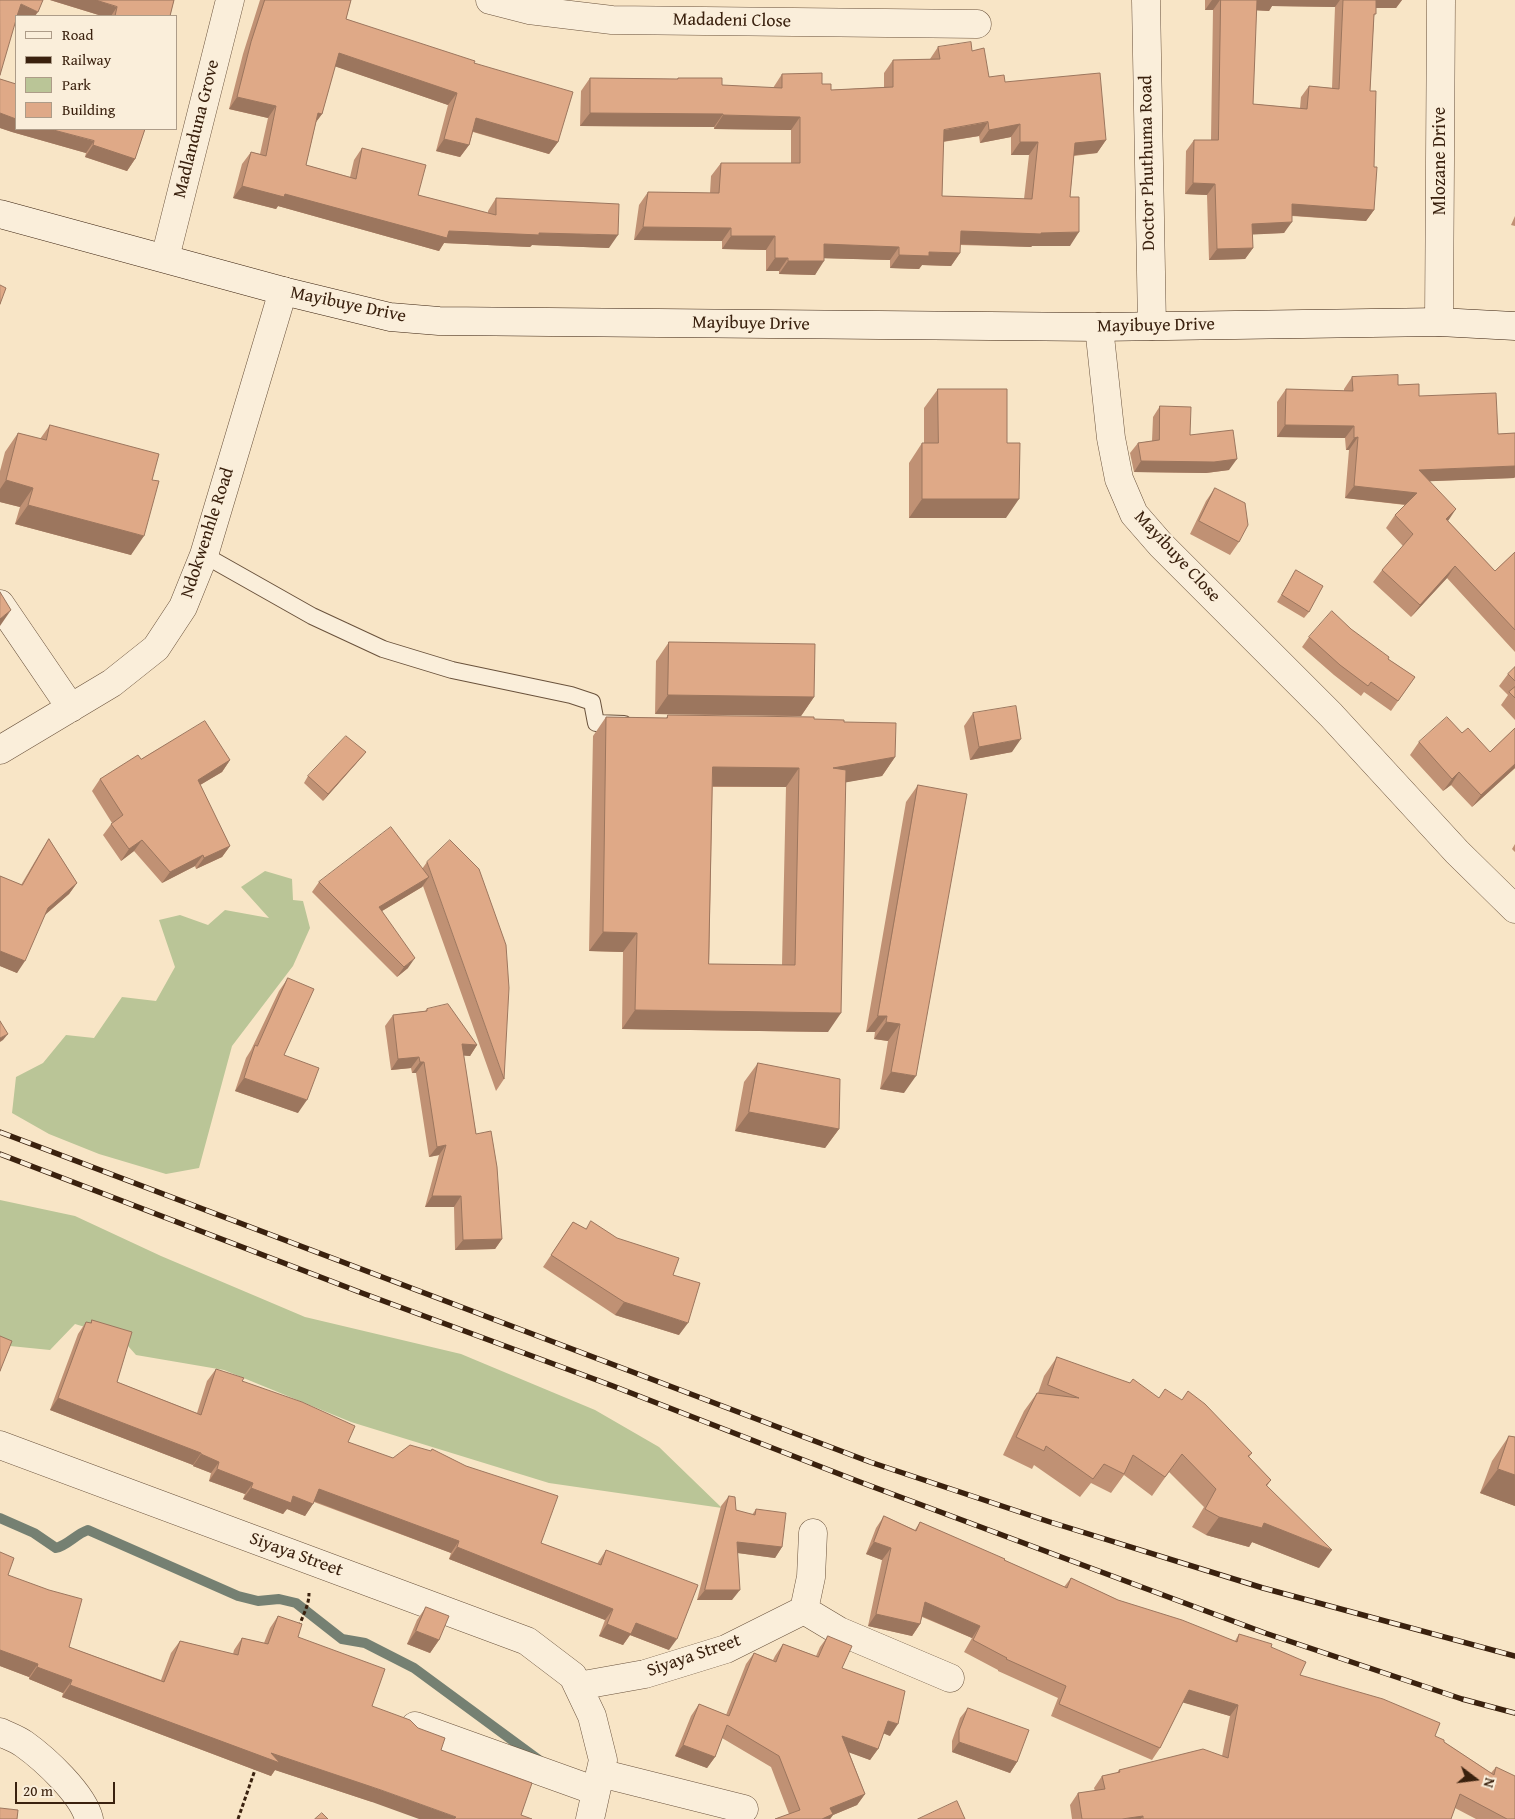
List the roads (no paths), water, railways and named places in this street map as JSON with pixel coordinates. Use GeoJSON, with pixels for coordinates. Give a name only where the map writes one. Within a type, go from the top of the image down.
{"type":"FeatureCollection","features":[{"type":"Feature","properties":{"kind":"street","name":"Madlanduna Grove"},"geometry":{"type":"LineString","coordinates":[[164,258],[230,0]]}},
{"type":"Feature","properties":{"kind":"street","name":"Madadeni Close"},"geometry":{"type":"LineString","coordinates":[[490,0],[529,10],[612,20],[977,24]]}},
{"type":"Feature","properties":{"kind":"street","name":"Doctor Phuthuma Road"},"geometry":{"type":"LineString","coordinates":[[1146,0],[1152,326]]}},
{"type":"Feature","properties":{"kind":"street","name":"Mlozane Drive"},"geometry":{"type":"LineString","coordinates":[[1439,322],[1441,0]]}},
{"type":"Feature","properties":{"kind":"street","name":"Mayibuye Drive"},"geometry":{"type":"LineString","coordinates":[[0,214],[283,291],[390,317],[439,321],[1099,327],[1439,322],[1515,326]]}},
{"type":"Feature","properties":{"kind":"street","name":"Ndokwenhle Road"},"geometry":{"type":"LineString","coordinates":[[0,750],[112,683],[156,648],[183,607],[204,555],[283,291]]}},
{"type":"Feature","properties":{"kind":"street","name":"Mayibuye Close"},"geometry":{"type":"LineString","coordinates":[[1099,327],[1111,438],[1119,478],[1134,514],[1161,544],[1331,715],[1457,852],[1515,909]]}},
{"type":"Feature","properties":{"kind":"street"},"geometry":{"type":"LineString","coordinates":[[0,604],[71,708]]}},
{"type":"Feature","properties":{"kind":"street","name":"Siyaya Street"},"geometry":{"type":"LineString","coordinates":[[0,1445],[527,1640],[573,1676],[592,1716],[603,1760],[590,1819]]}},
{"type":"Feature","properties":{"kind":"street"},"geometry":{"type":"LineString","coordinates":[[813,1533],[811,1577],[804,1610],[839,1631],[950,1678]]}},
{"type":"Feature","properties":{"kind":"street","name":"Siyaya Street"},"geometry":{"type":"LineString","coordinates":[[578,1686],[645,1674],[726,1649],[804,1610]]}},
{"type":"Feature","properties":{"kind":"street"},"geometry":{"type":"LineString","coordinates":[[415,1726],[598,1782],[744,1809]]}},
{"type":"Feature","properties":{"kind":"street"},"geometry":{"type":"LineString","coordinates":[[0,1732],[24,1743],[62,1778],[86,1809],[89,1819]]}},
{"type":"Feature","properties":{"kind":"lane"},"geometry":{"type":"LineString","coordinates":[[204,555],[312,616],[383,649],[452,670],[571,695],[592,702],[596,723],[644,724]]}},
{"type":"Feature","properties":{"kind":"waterway"},"geometry":{"type":"LineString","coordinates":[[0,1518],[34,1533],[56,1548],[88,1530],[238,1596],[258,1601],[279,1599],[296,1603],[342,1639],[365,1643],[414,1668],[539,1760]]}},
{"type":"Feature","properties":{"kind":"railway"},"geometry":{"type":"LineString","coordinates":[[0,1132],[870,1462],[1050,1522],[1263,1588],[1515,1656]]}},
{"type":"Feature","properties":{"kind":"railway"},"geometry":{"type":"LineString","coordinates":[[0,1154],[362,1293],[613,1386],[860,1482],[1265,1633],[1462,1699],[1515,1713]]}}]}
